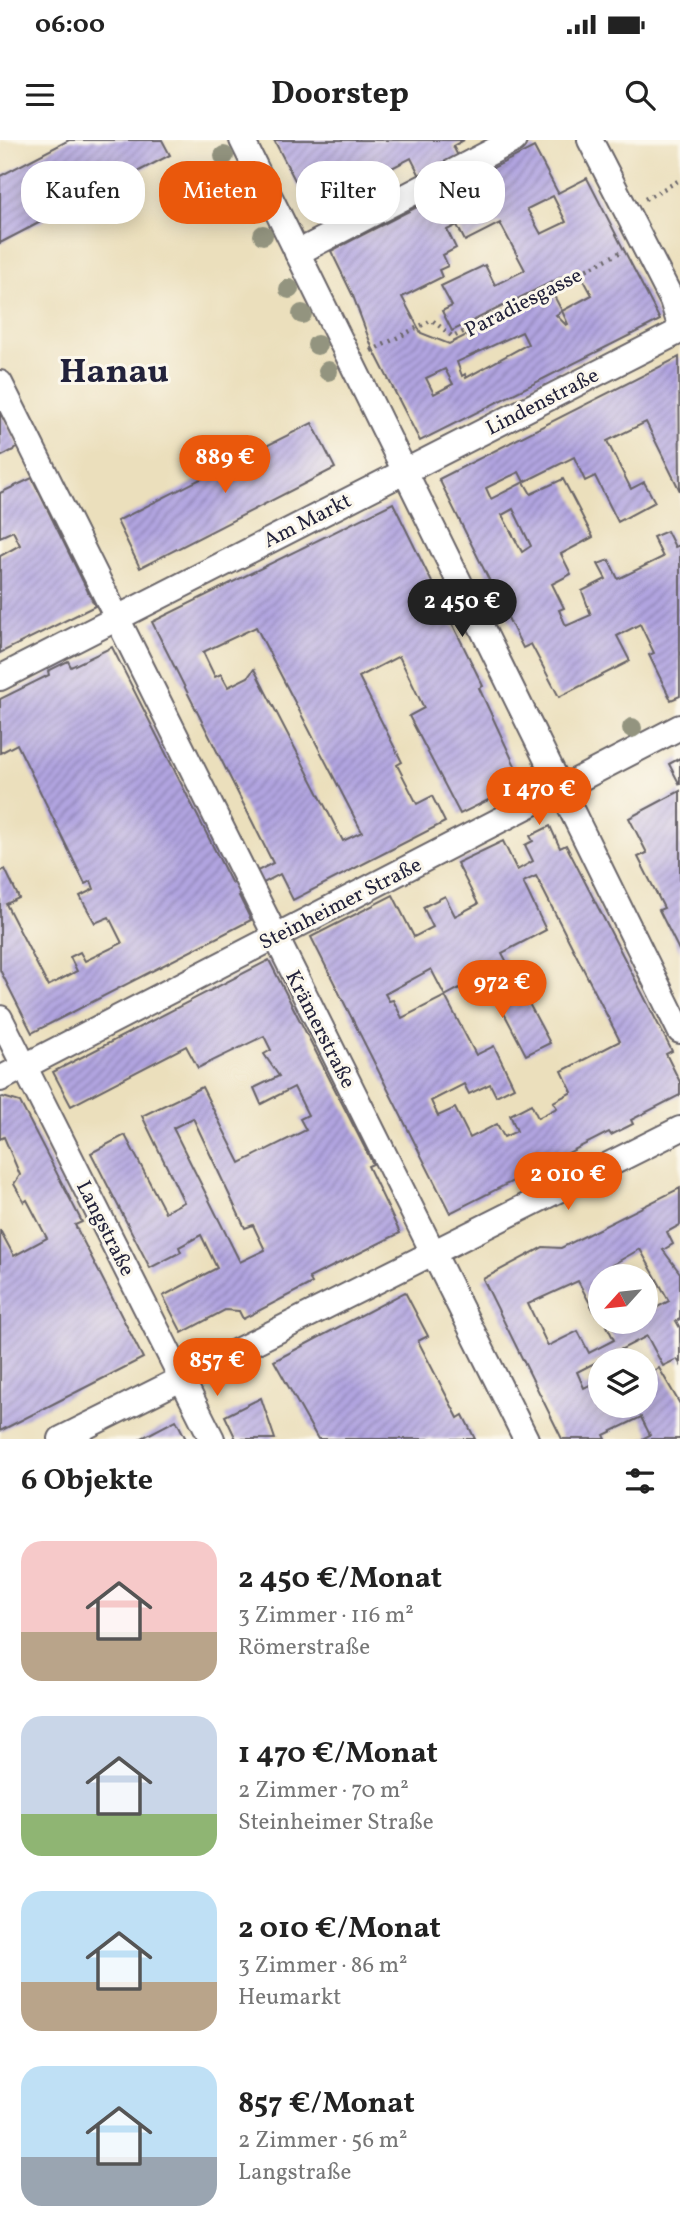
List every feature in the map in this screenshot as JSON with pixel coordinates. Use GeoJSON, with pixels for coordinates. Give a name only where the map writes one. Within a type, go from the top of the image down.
{"type":"FeatureCollection","features":[{"type":"Feature","properties":{"kind":"street"},"geometry":{"type":"LineString","coordinates":[[242,140],[680,1031]]}},
{"type":"Feature","properties":{"kind":"street"},"geometry":{"type":"LineString","coordinates":[[297,253],[514,140]]}},
{"type":"Feature","properties":{"kind":"street"},"geometry":{"type":"LineString","coordinates":[[590,140],[672,300],[680,325]]}},
{"type":"Feature","properties":{"kind":"street","name":"Lindenstraße"},"geometry":{"type":"LineString","coordinates":[[404,470],[680,331]]}},
{"type":"Feature","properties":{"kind":"street"},"geometry":{"type":"LineString","coordinates":[[0,383],[117,619]]}},
{"type":"Feature","properties":{"kind":"street","name":"Am Markt"},"geometry":{"type":"LineString","coordinates":[[0,678],[404,470]]}},
{"type":"Feature","properties":{"kind":"street","name":"Krämerstraße"},"geometry":{"type":"LineString","coordinates":[[117,619],[436,1252],[526,1439]]}},
{"type":"Feature","properties":{"kind":"street","name":"Steinheimer Straße"},"geometry":{"type":"LineString","coordinates":[[0,1079],[680,727]]}},
{"type":"Feature","properties":{"kind":"street","name":"Langstraße"},"geometry":{"type":"LineString","coordinates":[[0,1018],[212,1439]]}},
{"type":"Feature","properties":{"kind":"street"},"geometry":{"type":"LineString","coordinates":[[61,1439],[680,1129]]}},
{"type":"Feature","properties":{"kind":"path"},"geometry":{"type":"LineString","coordinates":[[625,209],[680,180]]}},
{"type":"Feature","properties":{"kind":"path","name":"Paradiesgasse"},"geometry":{"type":"LineString","coordinates":[[351,361],[432,320],[453,337],[624,251]]}},
{"type":"Feature","properties":{"kind":"building"},"geometry":{"type":"Polygon","coordinates":[[[69,140],[162,140],[170,155],[145,168],[145,161],[29,161],[69,140]]]}},
{"type":"Feature","properties":{"kind":"building"},"geometry":{"type":"Polygon","coordinates":[[[274,140],[464,140],[453,146],[460,160],[458,161],[414,161],[414,164],[411,158],[400,164],[400,161],[296,161],[296,182],[274,140]]]}},
{"type":"Feature","properties":{"kind":"building"},"geometry":{"type":"Polygon","coordinates":[[[534,147],[558,193],[587,178],[660,320],[420,441],[372,347],[353,296],[331,251],[384,224],[400,224],[400,216],[414,208],[414,224],[498,224],[465,241],[457,225],[447,230],[456,248],[443,255],[448,266],[439,270],[442,277],[402,297],[421,333],[449,344],[552,292],[562,311],[592,295],[578,269],[452,331],[442,311],[452,306],[441,286],[485,265],[495,285],[525,270],[501,224],[505,224],[505,162],[534,147]],[[553,196],[527,209],[541,234],[566,222],[553,196]],[[562,311],[556,315],[566,325],[568,324],[562,311]],[[522,332],[457,362],[462,376],[465,374],[466,378],[528,344],[522,332]],[[445,369],[426,378],[434,394],[453,384],[445,369]]]}},
{"type":"Feature","properties":{"kind":"building"},"geometry":{"type":"Polygon","coordinates":[[[21,165],[21,224],[37,224],[0,243],[0,176],[21,165]]]}},
{"type":"Feature","properties":{"kind":"building"},"geometry":{"type":"Polygon","coordinates":[[[318,224],[338,224],[322,232],[318,224]]]}},
{"type":"Feature","properties":{"kind":"building"},"geometry":{"type":"Polygon","coordinates":[[[679,357],[680,491],[646,422],[607,441],[631,489],[644,482],[655,502],[618,522],[595,476],[585,481],[574,457],[524,482],[531,494],[563,479],[593,537],[561,554],[571,574],[552,584],[564,608],[559,610],[566,626],[591,615],[582,591],[606,579],[598,564],[609,560],[618,579],[663,557],[653,537],[667,531],[675,547],[680,545],[680,696],[671,700],[649,655],[654,653],[640,624],[617,636],[630,661],[559,697],[531,644],[523,648],[439,479],[679,357]],[[519,472],[486,488],[491,499],[524,482],[519,472]],[[513,509],[502,515],[522,552],[531,546],[513,509]]]}},
{"type":"Feature","properties":{"kind":"building"},"geometry":{"type":"Polygon","coordinates":[[[0,412],[19,447],[0,457],[0,412]]]}},
{"type":"Feature","properties":{"kind":"building"},"geometry":{"type":"Polygon","coordinates":[[[312,423],[335,468],[140,568],[117,521],[312,423]]]}},
{"type":"Feature","properties":{"kind":"building"},"geometry":{"type":"Polygon","coordinates":[[[32,478],[95,606],[0,653],[0,556],[20,545],[13,531],[0,537],[0,493],[32,478]]]}},
{"type":"Feature","properties":{"kind":"building"},"geometry":{"type":"Polygon","coordinates":[[[393,503],[483,686],[479,688],[523,783],[460,814],[409,716],[424,708],[399,656],[359,677],[402,762],[397,765],[417,804],[432,796],[445,822],[293,900],[280,874],[239,896],[251,920],[32,1033],[0,970],[0,872],[5,869],[19,898],[6,904],[48,986],[77,971],[70,957],[80,952],[85,961],[122,943],[109,917],[95,923],[80,896],[94,889],[91,881],[85,884],[17,744],[0,753],[0,699],[49,675],[48,671],[68,661],[71,667],[112,647],[232,884],[273,863],[152,622],[393,503]],[[256,627],[203,652],[215,677],[221,674],[228,687],[248,677],[254,669],[343,841],[362,832],[256,627]]]}},
{"type":"Feature","properties":{"kind":"building"},"geometry":{"type":"Polygon","coordinates":[[[680,758],[680,785],[669,764],[680,758]]]}},
{"type":"Feature","properties":{"kind":"building"},"geometry":{"type":"Polygon","coordinates":[[[680,791],[680,952],[659,910],[664,908],[638,857],[647,853],[629,818],[680,791]]]}},
{"type":"Feature","properties":{"kind":"building"},"geometry":{"type":"Polygon","coordinates":[[[550,826],[560,848],[566,845],[672,1051],[666,1054],[680,1082],[680,1095],[631,1120],[633,1124],[611,1135],[609,1132],[450,1213],[311,937],[393,895],[414,937],[433,927],[423,907],[445,896],[455,916],[478,904],[457,863],[503,841],[517,870],[533,861],[525,845],[533,841],[530,836],[550,826]],[[536,876],[523,882],[546,930],[502,953],[550,1043],[526,1055],[484,975],[445,996],[476,1055],[494,1046],[514,1087],[496,1096],[490,1084],[469,1094],[464,1084],[431,1101],[438,1116],[455,1108],[470,1138],[497,1124],[504,1137],[517,1131],[510,1115],[531,1104],[538,1118],[557,1108],[553,1102],[572,1092],[562,1071],[620,1041],[536,876]],[[431,969],[385,994],[389,1001],[393,1000],[402,1018],[445,996],[431,969]]]}},
{"type":"Feature","properties":{"kind":"building"},"geometry":{"type":"Polygon","coordinates":[[[269,960],[373,1164],[368,1166],[400,1233],[309,1278],[312,1283],[243,1319],[239,1311],[225,1310],[182,1333],[163,1296],[217,1268],[201,1235],[179,1247],[181,1252],[150,1268],[91,1153],[125,1135],[165,1212],[184,1202],[142,1116],[202,1087],[240,1163],[306,1130],[300,1119],[308,1115],[294,1087],[261,1104],[254,1088],[279,1076],[264,1054],[271,1050],[264,1036],[198,1068],[186,1046],[71,1106],[53,1072],[269,960]],[[193,1118],[173,1128],[240,1262],[265,1250],[253,1225],[245,1228],[193,1118]]]}},
{"type":"Feature","properties":{"kind":"building"},"geometry":{"type":"Polygon","coordinates":[[[0,1098],[20,1102],[82,1222],[75,1225],[143,1358],[0,1431],[0,1230],[14,1256],[47,1238],[27,1200],[24,1202],[14,1184],[20,1175],[4,1137],[0,1139],[0,1098]]]}},
{"type":"Feature","properties":{"kind":"building"},"geometry":{"type":"Polygon","coordinates":[[[680,1188],[680,1225],[667,1232],[673,1244],[663,1250],[680,1273],[680,1319],[676,1321],[680,1328],[680,1364],[677,1359],[663,1366],[658,1357],[658,1348],[653,1348],[647,1336],[624,1348],[599,1348],[614,1340],[611,1334],[658,1334],[658,1307],[669,1301],[658,1281],[658,1264],[648,1264],[640,1249],[614,1264],[588,1264],[588,1300],[578,1281],[528,1304],[548,1346],[578,1331],[588,1351],[588,1366],[577,1372],[584,1388],[588,1386],[588,1418],[639,1418],[604,1435],[606,1439],[562,1439],[483,1279],[543,1247],[561,1248],[680,1188]]]}},
{"type":"Feature","properties":{"kind":"building"},"geometry":{"type":"Polygon","coordinates":[[[405,1292],[428,1336],[418,1341],[458,1418],[463,1415],[475,1439],[318,1439],[274,1361],[405,1292]]]}},
{"type":"Feature","properties":{"kind":"building"},"geometry":{"type":"Polygon","coordinates":[[[659,1368],[680,1404],[680,1439],[642,1439],[650,1435],[642,1418],[658,1418],[659,1368]]]}},
{"type":"Feature","properties":{"kind":"building"},"geometry":{"type":"Polygon","coordinates":[[[261,1398],[275,1439],[236,1439],[225,1416],[261,1398]]]}},
{"type":"Feature","properties":{"kind":"building"},"geometry":{"type":"Polygon","coordinates":[[[176,1420],[186,1439],[140,1439],[176,1420]]]}},
{"type":"Feature","properties":{"kind":"district","name":"Hanau"},"geometry":{"type":"Point","coordinates":[114,370]}}]}
